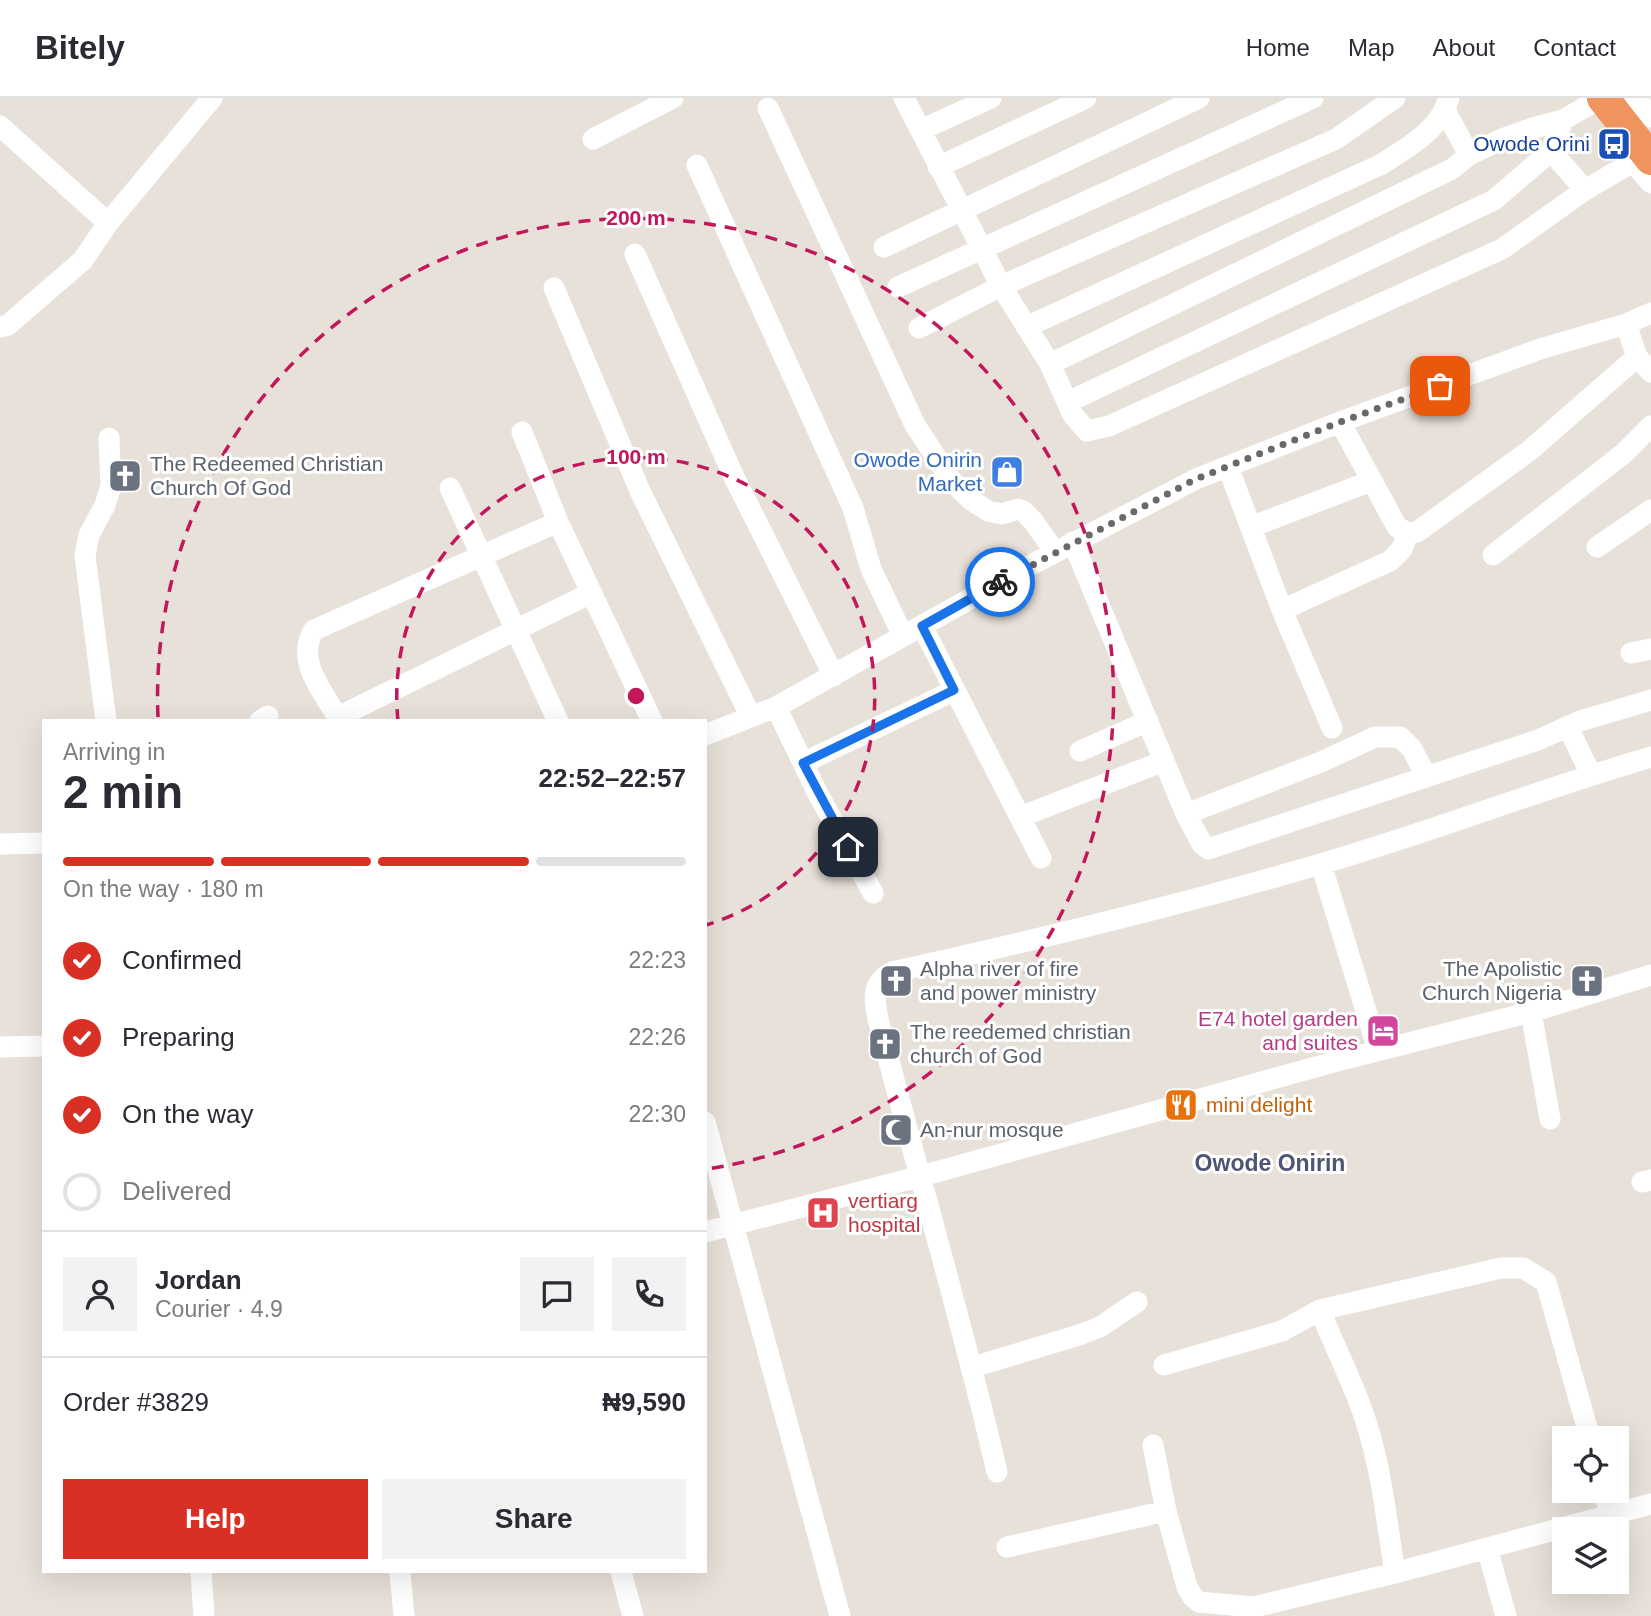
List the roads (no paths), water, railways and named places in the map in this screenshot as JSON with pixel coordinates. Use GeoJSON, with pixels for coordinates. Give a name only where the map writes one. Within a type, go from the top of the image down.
{"type":"FeatureCollection","features":[{"type":"Feature","properties":{"kind":"highway"},"geometry":{"type":"LineString","coordinates":[[1602,98],[1642,160]]}},
{"type":"Feature","properties":{"kind":"street"},"geometry":{"type":"LineString","coordinates":[[0,327],[8,325],[83,260],[108,223],[212,98]]}},
{"type":"Feature","properties":{"kind":"street"},"geometry":{"type":"LineString","coordinates":[[593,139],[673,98]]}},
{"type":"Feature","properties":{"kind":"street"},"geometry":{"type":"LineString","coordinates":[[904,98],[1001,286],[1050,364],[1073,415],[1087,431],[1109,426],[1502,249],[1585,190],[1642,160],[1651,183]]}},
{"type":"Feature","properties":{"kind":"street"},"geometry":{"type":"LineString","coordinates":[[921,130],[991,98]]}},
{"type":"Feature","properties":{"kind":"street"},"geometry":{"type":"LineString","coordinates":[[938,167],[1086,98]]}},
{"type":"Feature","properties":{"kind":"street"},"geometry":{"type":"LineString","coordinates":[[884,247],[1199,98]]}},
{"type":"Feature","properties":{"kind":"street"},"geometry":{"type":"LineString","coordinates":[[898,286],[1313,98]]}},
{"type":"Feature","properties":{"kind":"street"},"geometry":{"type":"LineString","coordinates":[[1050,364],[1452,169],[1469,155],[1522,131],[1563,120],[1602,98]]}},
{"type":"Feature","properties":{"kind":"street"},"geometry":{"type":"LineString","coordinates":[[1635,98],[1651,117]]}},
{"type":"Feature","properties":{"kind":"street"},"geometry":{"type":"LineString","coordinates":[[919,328],[1001,286],[1336,139],[1390,99]]}},
{"type":"Feature","properties":{"kind":"street"},"geometry":{"type":"LineString","coordinates":[[1447,104],[1469,155]]}},
{"type":"Feature","properties":{"kind":"street"},"geometry":{"type":"LineString","coordinates":[[1026,327],[1382,164],[1424,136],[1447,104]]}},
{"type":"Feature","properties":{"kind":"street"},"geometry":{"type":"LineString","coordinates":[[768,108],[915,425],[950,480],[971,500],[988,512],[1002,514],[1018,509],[1023,511],[1064,547],[1148,721],[1186,814],[1202,844],[1208,849],[1651,700]]}},
{"type":"Feature","properties":{"kind":"street"},"geometry":{"type":"LineString","coordinates":[[1068,402],[1494,200],[1551,151],[1563,120]]}},
{"type":"Feature","properties":{"kind":"street"},"geometry":{"type":"LineString","coordinates":[[0,126],[108,223]]}},
{"type":"Feature","properties":{"kind":"street"},"geometry":{"type":"LineString","coordinates":[[1551,151],[1585,190]]}},
{"type":"Feature","properties":{"kind":"street"},"geometry":{"type":"LineString","coordinates":[[697,165],[853,509],[871,569],[954,690],[1041,858]]}},
{"type":"Feature","properties":{"kind":"street"},"geometry":{"type":"LineString","coordinates":[[635,254],[733,475],[834,676]]}},
{"type":"Feature","properties":{"kind":"street"},"geometry":{"type":"LineString","coordinates":[[554,288],[640,491],[751,717]]}},
{"type":"Feature","properties":{"kind":"street"},"geometry":{"type":"LineString","coordinates":[[707,734],[776,707],[1064,547],[1196,479],[1340,422],[1539,349],[1626,324],[1651,313]]}},
{"type":"Feature","properties":{"kind":"street"},"geometry":{"type":"LineString","coordinates":[[1340,422],[1397,527],[1408,533],[1417,532],[1644,365],[1626,324]]}},
{"type":"Feature","properties":{"kind":"street"},"geometry":{"type":"LineString","coordinates":[[1493,555],[1623,454],[1651,426]]}},
{"type":"Feature","properties":{"kind":"street"},"geometry":{"type":"LineString","coordinates":[[522,432],[558,522],[651,719]]}},
{"type":"Feature","properties":{"kind":"street"},"geometry":{"type":"LineString","coordinates":[[106,719],[85,556],[89,535],[105,505],[111,486],[109,438]]}},
{"type":"Feature","properties":{"kind":"street"},"geometry":{"type":"LineString","coordinates":[[1228,467],[1282,610],[1332,728]]}},
{"type":"Feature","properties":{"kind":"street"},"geometry":{"type":"LineString","coordinates":[[1251,527],[1371,481]]}},
{"type":"Feature","properties":{"kind":"street"},"geometry":{"type":"LineString","coordinates":[[450,488],[557,719]]}},
{"type":"Feature","properties":{"kind":"street"},"geometry":{"type":"LineString","coordinates":[[1597,547],[1651,510]]}},
{"type":"Feature","properties":{"kind":"street"},"geometry":{"type":"LineString","coordinates":[[558,522],[314,630],[306,652],[309,667],[339,719],[591,593]]}},
{"type":"Feature","properties":{"kind":"street"},"geometry":{"type":"LineString","coordinates":[[1282,610],[1390,561],[1402,549],[1408,533]]}},
{"type":"Feature","properties":{"kind":"street"},"geometry":{"type":"LineString","coordinates":[[803,763],[954,690]]}},
{"type":"Feature","properties":{"kind":"street"},"geometry":{"type":"LineString","coordinates":[[776,707],[873,893]]}},
{"type":"Feature","properties":{"kind":"street"},"geometry":{"type":"LineString","coordinates":[[1080,751],[1148,721]]}},
{"type":"Feature","properties":{"kind":"street"},"geometry":{"type":"LineString","coordinates":[[1568,727],[1591,775]]}},
{"type":"Feature","properties":{"kind":"street"},"geometry":{"type":"LineString","coordinates":[[1186,814],[1321,762],[1376,737],[1400,737],[1412,749],[1426,776]]}},
{"type":"Feature","properties":{"kind":"street"},"geometry":{"type":"LineString","coordinates":[[997,1472],[973,1367],[918,1177],[876,1007],[875,994],[882,978],[892,972],[1013,946],[1321,864],[1651,757]]}},
{"type":"Feature","properties":{"kind":"street"},"geometry":{"type":"LineString","coordinates":[[1020,817],[1164,761]]}},
{"type":"Feature","properties":{"kind":"street"},"geometry":{"type":"LineString","coordinates":[[0,844],[42,842]]}},
{"type":"Feature","properties":{"kind":"street"},"geometry":{"type":"LineString","coordinates":[[1321,864],[1378,1050]]}},
{"type":"Feature","properties":{"kind":"street"},"geometry":{"type":"LineString","coordinates":[[707,1231],[918,1177],[1378,1050],[1531,1012],[1651,975]]}},
{"type":"Feature","properties":{"kind":"street"},"geometry":{"type":"LineString","coordinates":[[1531,1012],[1550,1119]]}},
{"type":"Feature","properties":{"kind":"street"},"geometry":{"type":"LineString","coordinates":[[0,1048],[42,1046]]}},
{"type":"Feature","properties":{"kind":"street"},"geometry":{"type":"LineString","coordinates":[[707,1130],[840,1616]]}},
{"type":"Feature","properties":{"kind":"street"},"geometry":{"type":"LineString","coordinates":[[1164,1365],[1282,1331],[1320,1310],[1501,1268],[1522,1268],[1546,1282],[1587,1426]]}},
{"type":"Feature","properties":{"kind":"street"},"geometry":{"type":"LineString","coordinates":[[973,1367],[1089,1331],[1138,1302]]}},
{"type":"Feature","properties":{"kind":"street"},"geometry":{"type":"LineString","coordinates":[[1320,1310],[1338,1356],[1356,1391],[1368,1427],[1395,1573]]}},
{"type":"Feature","properties":{"kind":"street"},"geometry":{"type":"LineString","coordinates":[[1153,1445],[1166,1511],[1187,1587],[1193,1597],[1199,1602],[1254,1612],[1651,1504]]}},
{"type":"Feature","properties":{"kind":"street"},"geometry":{"type":"LineString","coordinates":[[1607,1503],[1610,1515]]}},
{"type":"Feature","properties":{"kind":"street"},"geometry":{"type":"LineString","coordinates":[[1007,1547],[1166,1511]]}},
{"type":"Feature","properties":{"kind":"street"},"geometry":{"type":"LineString","coordinates":[[1486,1548],[1506,1616]]}},
{"type":"Feature","properties":{"kind":"street"},"geometry":{"type":"LineString","coordinates":[[201,1573],[204,1616]]}},
{"type":"Feature","properties":{"kind":"street"},"geometry":{"type":"LineString","coordinates":[[400,1573],[404,1616]]}},
{"type":"Feature","properties":{"kind":"street"},"geometry":{"type":"LineString","coordinates":[[621,1573],[633,1616]]}},
{"type":"Feature","properties":{"kind":"place","name":"Owode Orini"},"geometry":{"type":"Point","coordinates":[1614,144]}},
{"type":"Feature","properties":{"kind":"place","name":"Owode Onirin Market"},"geometry":{"type":"Point","coordinates":[1007,472]}},
{"type":"Feature","properties":{"kind":"place","name":"The Redeemed Christian Church Of God"},"geometry":{"type":"Point","coordinates":[125,476]}},
{"type":"Feature","properties":{"kind":"place","name":"Alpha river of fire and power ministry"},"geometry":{"type":"Point","coordinates":[896,981]}},
{"type":"Feature","properties":{"kind":"place","name":"The Apolistic Church Nigeria"},"geometry":{"type":"Point","coordinates":[1587,981]}},
{"type":"Feature","properties":{"kind":"place","name":"E74 hotel garden and suites"},"geometry":{"type":"Point","coordinates":[1383,1031]}},
{"type":"Feature","properties":{"kind":"place","name":"The reedemed christian church of God"},"geometry":{"type":"Point","coordinates":[885,1044]}},
{"type":"Feature","properties":{"kind":"place","name":"mini delight"},"geometry":{"type":"Point","coordinates":[1181,1105]}},
{"type":"Feature","properties":{"kind":"place","name":"An-nur mosque"},"geometry":{"type":"Point","coordinates":[896,1130]}},
{"type":"Feature","properties":{"kind":"place","name":"vertiarg hospital"},"geometry":{"type":"Point","coordinates":[823,1213]}},
{"type":"Feature","properties":{"kind":"district","name":"Owode Onirin"},"geometry":{"type":"Point","coordinates":[1270,1163]}}]}
